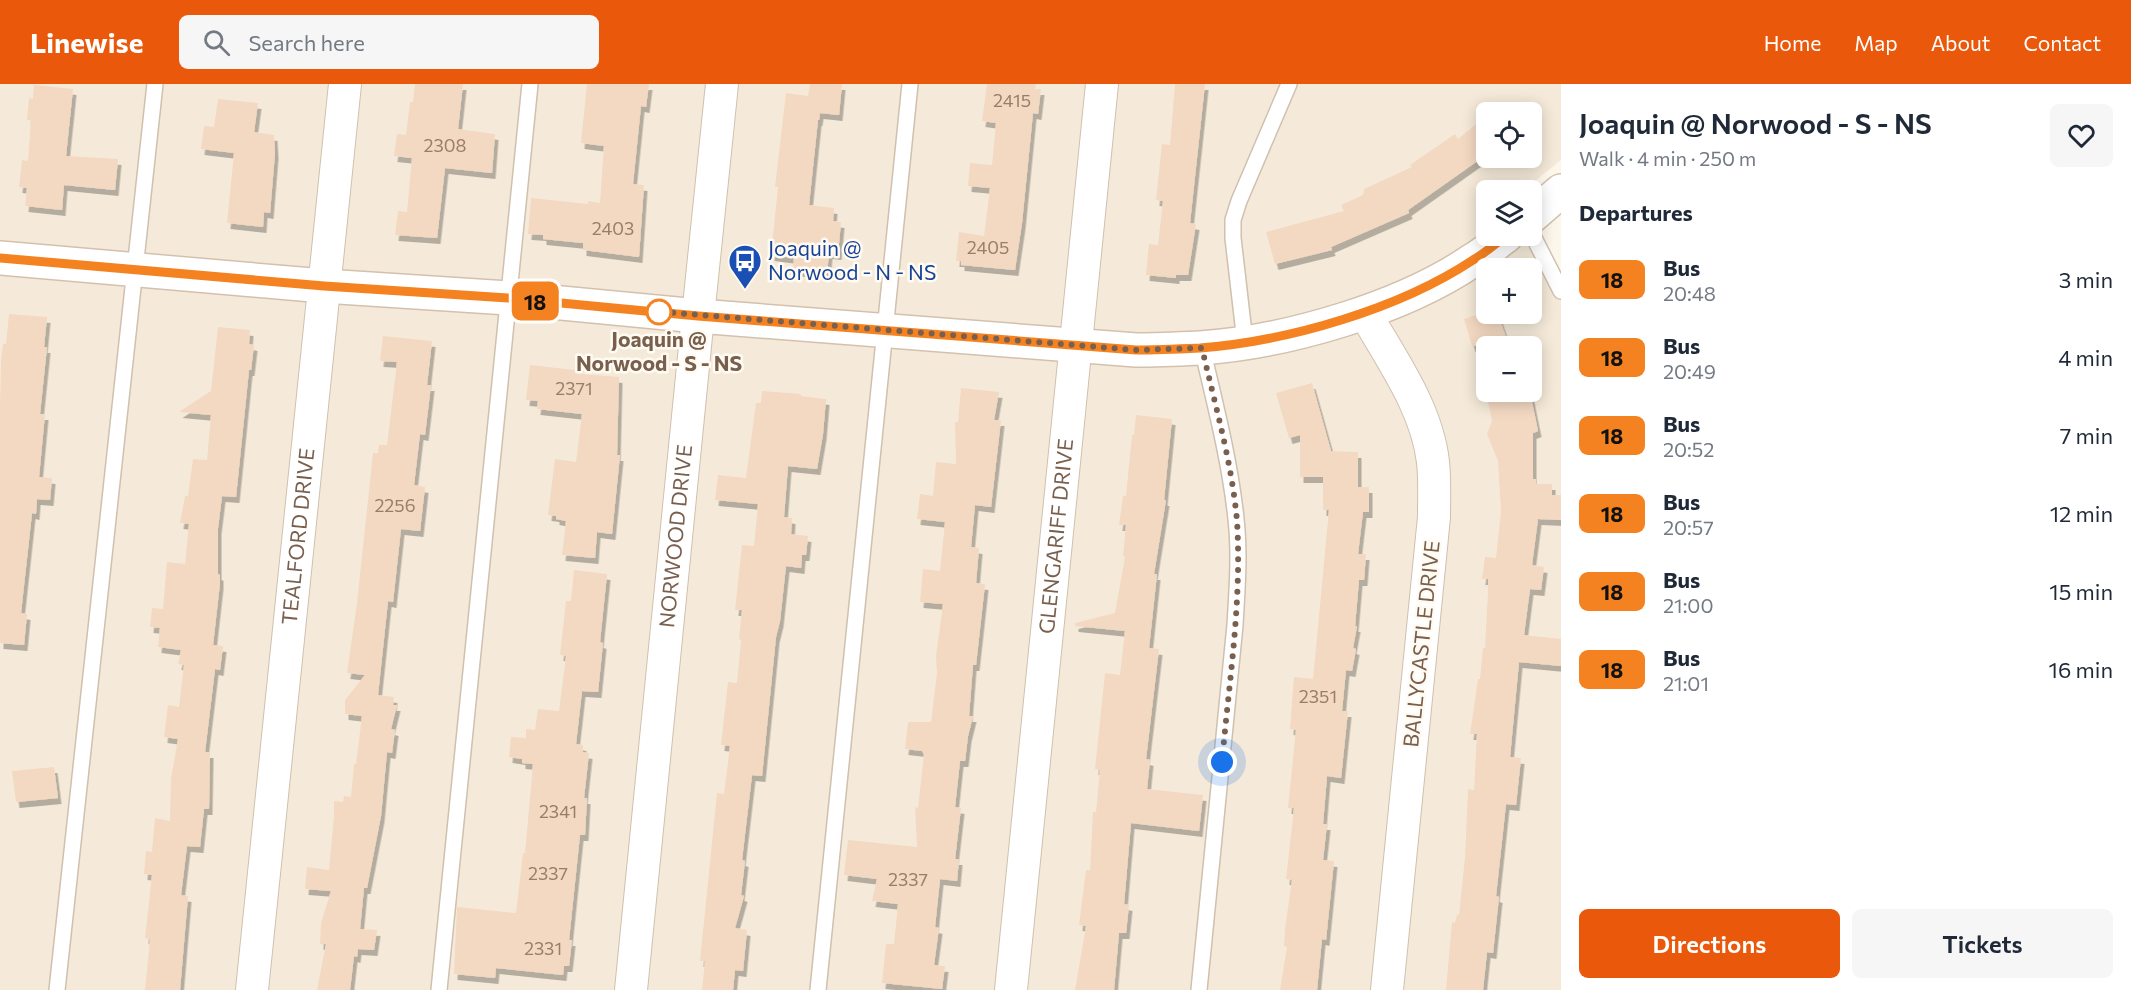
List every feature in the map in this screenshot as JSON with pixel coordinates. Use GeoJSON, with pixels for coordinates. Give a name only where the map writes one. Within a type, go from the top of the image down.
{"type":"FeatureCollection","features":[{"type":"Feature","properties":{"kind":"street","name":"TEALFORD DRIVE"},"geometry":{"type":"LineString","coordinates":[[252,990],[345,84]]}},
{"type":"Feature","properties":{"kind":"street","name":"NORWOOD DRIVE"},"geometry":{"type":"LineString","coordinates":[[631,990],[722,84]]}},
{"type":"Feature","properties":{"kind":"street","name":"GLENGARIFF DRIVE"},"geometry":{"type":"LineString","coordinates":[[1011,990],[1102,84]]}},
{"type":"Feature","properties":{"kind":"street"},"geometry":{"type":"LineString","coordinates":[[1542,207],[1561,191]]}},
{"type":"Feature","properties":{"kind":"street"},"geometry":{"type":"LineString","coordinates":[[0,258],[1136,350],[1202,348],[1245,342],[1365,313],[1412,294],[1473,261],[1493,246]]}},
{"type":"Feature","properties":{"kind":"street","name":"BALLYCASTLE DRIVE"},"geometry":{"type":"LineString","coordinates":[[1365,313],[1405,382],[1422,419],[1433,461],[1434,517],[1387,990]]}},
{"type":"Feature","properties":{"kind":"lane"},"geometry":{"type":"LineString","coordinates":[[57,990],[155,84]]}},
{"type":"Feature","properties":{"kind":"lane"},"geometry":{"type":"LineString","coordinates":[[439,990],[530,84]]}},
{"type":"Feature","properties":{"kind":"lane"},"geometry":{"type":"LineString","coordinates":[[818,990],[909,84]]}},
{"type":"Feature","properties":{"kind":"lane"},"geometry":{"type":"LineString","coordinates":[[1245,342],[1233,220],[1289,84]]}},
{"type":"Feature","properties":{"kind":"lane"},"geometry":{"type":"LineString","coordinates":[[1538,246],[1561,291]]}},
{"type":"Feature","properties":{"kind":"lane"},"geometry":{"type":"LineString","coordinates":[[1199,990],[1235,625],[1238,565],[1237,520],[1226,447],[1202,348]]}},
{"type":"Feature","properties":{"kind":"shaded area"},"geometry":{"type":"Polygon","coordinates":[[[0,84],[1561,84],[1561,160],[1536,180],[1476,180],[1476,246],[1542,245],[1549,251],[1561,273],[1561,990],[0,990],[0,84]]]}},
{"type":"Feature","properties":{"kind":"building"},"geometry":{"type":"Polygon","coordinates":[[[415,84],[463,84],[458,129],[495,134],[492,173],[445,168],[437,238],[395,235],[398,211],[407,212],[412,158],[394,156],[397,134],[406,135],[415,84]]]}},
{"type":"Feature","properties":{"kind":"building"},"geometry":{"type":"Polygon","coordinates":[[[587,84],[649,84],[646,107],[641,106],[633,184],[644,185],[639,257],[583,250],[583,243],[543,239],[543,235],[528,234],[531,198],[588,204],[588,201],[600,203],[604,146],[581,143],[587,84]]]}},
{"type":"Feature","properties":{"kind":"building"},"geometry":{"type":"Polygon","coordinates":[[[810,84],[842,84],[839,115],[820,113],[818,120],[809,205],[834,208],[833,221],[841,222],[838,254],[829,253],[827,274],[793,270],[794,258],[771,255],[778,187],[775,187],[786,93],[808,96],[810,84]]]}},
{"type":"Feature","properties":{"kind":"building"},"geometry":{"type":"Polygon","coordinates":[[[987,84],[1036,84],[1035,89],[1041,89],[1038,114],[1033,113],[1015,270],[961,265],[961,261],[956,261],[959,232],[984,236],[990,188],[968,186],[970,163],[992,165],[996,123],[982,121],[987,84]]]}},
{"type":"Feature","properties":{"kind":"building"},"geometry":{"type":"Polygon","coordinates":[[[1175,84],[1205,84],[1190,223],[1196,224],[1188,275],[1176,275],[1176,278],[1146,275],[1149,244],[1158,245],[1163,201],[1156,200],[1162,144],[1170,145],[1175,84]]]}},
{"type":"Feature","properties":{"kind":"building"},"geometry":{"type":"Polygon","coordinates":[[[34,85],[73,89],[66,156],[118,159],[115,190],[64,185],[62,210],[25,206],[27,188],[19,187],[22,160],[28,161],[31,120],[27,120],[29,98],[33,99],[34,85]]]}},
{"type":"Feature","properties":{"kind":"building"},"geometry":{"type":"Polygon","coordinates":[[[218,99],[258,103],[254,132],[274,135],[275,153],[270,213],[264,212],[263,227],[227,223],[234,153],[201,149],[204,126],[214,127],[218,99]]]}},
{"type":"Feature","properties":{"kind":"building"},"geometry":{"type":"Polygon","coordinates":[[[1476,124],[1476,162],[1408,210],[1409,213],[1331,247],[1332,250],[1275,264],[1266,232],[1344,211],[1341,205],[1363,195],[1364,189],[1412,167],[1410,165],[1455,134],[1458,139],[1476,124]]]}},
{"type":"Feature","properties":{"kind":"building"},"geometry":{"type":"Polygon","coordinates":[[[9,314],[47,317],[44,347],[47,347],[40,414],[45,414],[39,477],[52,478],[50,500],[37,499],[36,514],[32,513],[21,613],[27,614],[24,645],[0,643],[1,360],[3,344],[6,344],[9,314]]]}},
{"type":"Feature","properties":{"kind":"building"},"geometry":{"type":"Polygon","coordinates":[[[1476,315],[1476,324],[1501,324],[1506,336],[1476,336],[1476,346],[1472,346],[1464,319],[1476,315]]]}},
{"type":"Feature","properties":{"kind":"building"},"geometry":{"type":"Polygon","coordinates":[[[218,327],[250,330],[249,344],[254,345],[251,370],[249,370],[236,497],[222,496],[218,528],[220,583],[213,645],[223,646],[220,670],[215,669],[205,752],[210,752],[209,809],[204,809],[200,847],[187,846],[181,895],[188,896],[180,990],[145,990],[150,939],[145,938],[152,875],[144,874],[146,851],[152,852],[155,818],[170,821],[171,779],[178,739],[164,737],[168,705],[179,707],[184,665],[178,664],[181,650],[158,647],[160,628],[150,627],[152,608],[163,609],[167,562],[185,564],[189,524],[180,523],[185,496],[188,496],[193,459],[207,460],[211,415],[179,412],[211,391],[218,327]]]}},
{"type":"Feature","properties":{"kind":"building"},"geometry":{"type":"Polygon","coordinates":[[[383,336],[432,341],[427,385],[431,385],[425,435],[420,434],[414,485],[425,487],[420,531],[401,529],[393,602],[388,601],[378,695],[394,697],[393,705],[397,705],[391,729],[395,730],[392,753],[387,752],[381,816],[367,888],[364,888],[360,929],[377,930],[374,950],[358,949],[357,957],[354,956],[350,990],[317,990],[326,944],[320,944],[321,923],[331,891],[305,889],[307,867],[329,870],[334,801],[343,802],[344,796],[351,797],[354,764],[356,764],[362,716],[345,714],[345,700],[365,675],[347,673],[373,453],[378,453],[379,445],[387,445],[397,362],[380,361],[383,336]]]}},
{"type":"Feature","properties":{"kind":"building"},"geometry":{"type":"Polygon","coordinates":[[[530,365],[584,371],[583,374],[619,377],[617,455],[620,455],[612,534],[597,532],[595,558],[562,555],[566,521],[548,515],[555,459],[576,462],[582,414],[537,409],[538,401],[526,400],[530,365]]]}},
{"type":"Feature","properties":{"kind":"building"},"geometry":{"type":"Polygon","coordinates":[[[1312,383],[1331,451],[1358,452],[1358,487],[1369,487],[1369,512],[1363,512],[1358,554],[1366,554],[1364,580],[1359,580],[1355,626],[1357,626],[1353,648],[1356,649],[1352,671],[1346,670],[1342,711],[1348,711],[1341,778],[1327,776],[1323,824],[1327,824],[1323,860],[1334,861],[1326,940],[1322,939],[1317,990],[1280,990],[1287,947],[1284,946],[1285,929],[1292,880],[1286,879],[1294,808],[1288,808],[1296,730],[1290,729],[1294,677],[1313,679],[1329,510],[1323,510],[1323,477],[1300,477],[1300,435],[1289,438],[1276,393],[1312,383]]]}},
{"type":"Feature","properties":{"kind":"building"},"geometry":{"type":"Polygon","coordinates":[[[961,388],[999,392],[994,420],[1001,420],[991,507],[975,505],[971,547],[979,548],[976,583],[985,584],[976,665],[973,665],[969,716],[973,716],[965,761],[960,761],[955,807],[961,808],[955,859],[959,859],[957,881],[940,879],[935,927],[939,928],[934,965],[945,966],[942,989],[882,983],[886,944],[894,944],[898,904],[872,901],[877,879],[844,875],[848,840],[917,847],[915,807],[918,808],[924,754],[922,751],[905,749],[908,722],[931,722],[943,604],[920,602],[923,569],[940,571],[945,522],[917,519],[920,494],[933,496],[936,462],[956,464],[955,422],[958,422],[961,388]]]}},
{"type":"Feature","properties":{"kind":"building"},"geometry":{"type":"Polygon","coordinates":[[[762,391],[801,394],[801,396],[826,399],[823,434],[817,469],[788,466],[784,517],[792,518],[791,534],[808,536],[806,555],[802,555],[801,568],[786,566],[776,637],[762,776],[752,775],[742,860],[745,861],[741,895],[744,896],[735,928],[747,930],[743,971],[735,970],[733,990],[702,990],[705,961],[700,961],[717,793],[724,794],[730,746],[721,745],[728,682],[737,683],[741,640],[739,639],[742,610],[735,610],[742,545],[754,546],[758,504],[715,500],[718,475],[746,478],[756,403],[761,403],[762,391]]]}},
{"type":"Feature","properties":{"kind":"building"},"geometry":{"type":"Polygon","coordinates":[[[1488,402],[1532,402],[1538,431],[1533,433],[1533,479],[1536,479],[1536,484],[1552,484],[1552,495],[1561,495],[1561,520],[1538,519],[1532,565],[1544,567],[1541,590],[1530,589],[1524,635],[1561,639],[1561,666],[1519,662],[1510,757],[1521,758],[1516,805],[1506,804],[1496,896],[1499,897],[1493,953],[1487,952],[1483,990],[1446,990],[1452,922],[1455,923],[1459,915],[1465,858],[1468,789],[1474,790],[1477,734],[1470,734],[1483,648],[1485,648],[1488,592],[1488,579],[1482,579],[1485,557],[1496,558],[1501,511],[1498,461],[1487,434],[1492,421],[1488,402]]]}},
{"type":"Feature","properties":{"kind":"building"},"geometry":{"type":"Polygon","coordinates":[[[1136,415],[1172,419],[1164,500],[1166,500],[1154,574],[1157,574],[1149,648],[1159,649],[1146,759],[1150,760],[1147,789],[1203,795],[1199,831],[1131,823],[1124,904],[1129,905],[1126,933],[1119,933],[1114,990],[1075,990],[1086,926],[1079,925],[1086,870],[1090,870],[1093,812],[1096,812],[1100,770],[1095,769],[1105,673],[1120,675],[1125,631],[1075,626],[1075,623],[1115,613],[1125,557],[1123,556],[1126,525],[1119,525],[1123,496],[1126,496],[1136,415]]]}},
{"type":"Feature","properties":{"kind":"building"},"geometry":{"type":"Polygon","coordinates":[[[574,570],[607,574],[600,642],[603,643],[598,692],[582,691],[576,744],[583,745],[583,752],[589,753],[584,798],[587,798],[585,835],[580,835],[569,940],[572,940],[569,966],[564,966],[563,975],[496,968],[495,978],[454,974],[457,907],[516,913],[523,853],[525,853],[533,764],[522,763],[522,759],[509,757],[511,737],[526,738],[526,729],[535,730],[538,709],[559,711],[566,656],[560,655],[566,601],[571,601],[574,570]]]}},
{"type":"Feature","properties":{"kind":"building"},"geometry":{"type":"Polygon","coordinates":[[[54,767],[58,798],[16,802],[12,771],[54,767]]]}},
{"type":"Feature","properties":{"kind":"bus line","name":"18"},"geometry":{"type":"LineString","coordinates":[[0,258],[1136,350],[1202,348],[1245,342],[1365,313],[1412,294],[1473,261],[1493,246]]}},
{"type":"Feature","properties":{"kind":"place","name":"Joaquin @ Norwood - N - NS"},"geometry":{"type":"Point","coordinates":[745,290]}},
{"type":"Feature","properties":{"kind":"place","name":"Joaquin @ Norwood - S - NS"},"geometry":{"type":"Point","coordinates":[659,312]}},
{"type":"Feature","properties":{"kind":"route"},"geometry":{"type":"LineString","coordinates":[[659,312],[650,311],[1136,350],[1202,348],[1226,447],[1237,520],[1238,565],[1235,625],[1222,762]]}}]}
